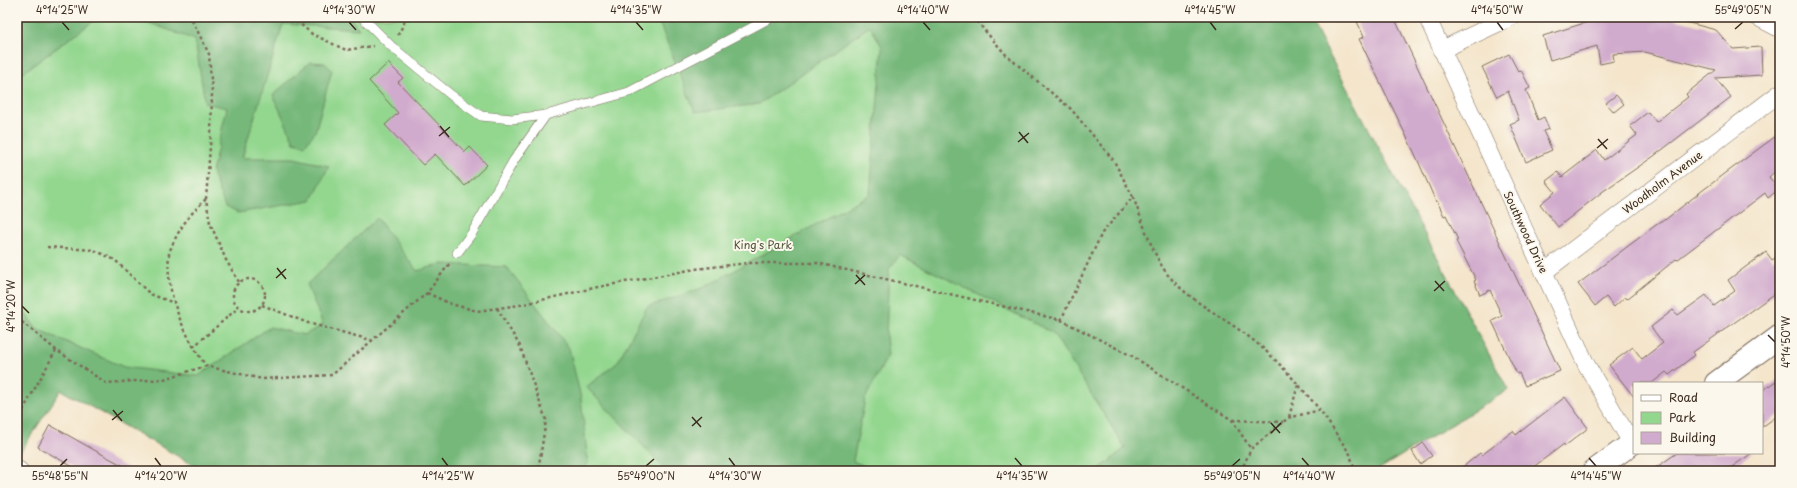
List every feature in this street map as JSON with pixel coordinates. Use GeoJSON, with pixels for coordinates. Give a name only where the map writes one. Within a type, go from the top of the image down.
{"type":"FeatureCollection","features":[{"type":"Feature","properties":{"kind":"street","name":"Southwood Drive"},"geometry":{"type":"LineString","coordinates":[[1427,17],[1586,364],[1633,443]]}},
{"type":"Feature","properties":{"kind":"street"},"geometry":{"type":"LineString","coordinates":[[1441,50],[1511,17]]}},
{"type":"Feature","properties":{"kind":"street"},"geometry":{"type":"LineString","coordinates":[[1757,17],[1780,29]]}},
{"type":"Feature","properties":{"kind":"street","name":"Woodholm Avenue"},"geometry":{"type":"LineString","coordinates":[[1544,272],[1780,93]]}},
{"type":"Feature","properties":{"kind":"street"},"geometry":{"type":"LineString","coordinates":[[1717,382],[1780,336]]}},
{"type":"Feature","properties":{"kind":"street"},"geometry":{"type":"LineString","coordinates":[[1594,471],[1633,443]]}},
{"type":"Feature","properties":{"kind":"lane"},"geometry":{"type":"LineString","coordinates":[[362,17],[391,46],[451,95],[481,116],[512,119],[546,115],[629,92],[772,17]]}},
{"type":"Feature","properties":{"kind":"lane"},"geometry":{"type":"LineString","coordinates":[[458,253],[472,233],[514,160],[546,115]]}},
{"type":"Feature","properties":{"kind":"path"},"geometry":{"type":"LineString","coordinates":[[186,17],[193,22],[209,54],[212,92],[211,134],[206,199],[210,223],[226,260],[239,282]]}},
{"type":"Feature","properties":{"kind":"path"},"geometry":{"type":"LineString","coordinates":[[292,17],[312,34],[346,50],[391,46],[407,17]]}},
{"type":"Feature","properties":{"kind":"path"},"geometry":{"type":"LineString","coordinates":[[973,17],[1007,56],[1071,109],[1114,161],[1133,197],[1149,239],[1168,274],[1183,290],[1211,312],[1246,334],[1279,363],[1320,410],[1350,454],[1355,471]]}},
{"type":"Feature","properties":{"kind":"path"},"geometry":{"type":"LineString","coordinates":[[1061,320],[1102,233],[1133,197]]}},
{"type":"Feature","properties":{"kind":"path"},"geometry":{"type":"LineString","coordinates":[[206,199],[188,216],[169,253],[170,279],[178,318],[193,347],[206,366]]}},
{"type":"Feature","properties":{"kind":"path"},"geometry":{"type":"LineString","coordinates":[[47,247],[94,250],[115,260],[150,294],[175,303]]}},
{"type":"Feature","properties":{"kind":"path"},"geometry":{"type":"LineString","coordinates":[[17,318],[56,350],[106,382],[164,379],[206,366],[262,379],[332,375],[428,292],[458,253]]}},
{"type":"Feature","properties":{"kind":"path"},"geometry":{"type":"LineString","coordinates":[[428,292],[451,304],[477,312],[520,305],[598,287],[695,270],[748,263],[817,263],[1061,320],[1132,356],[1232,420],[1251,449]]}},
{"type":"Feature","properties":{"kind":"path"},"geometry":{"type":"LineString","coordinates":[[249,279],[259,282],[264,290],[265,295],[262,305],[254,311],[238,308],[233,300],[232,295],[239,282],[249,279]]}},
{"type":"Feature","properties":{"kind":"path"},"geometry":{"type":"LineString","coordinates":[[262,305],[308,323],[371,340]]}},
{"type":"Feature","properties":{"kind":"path"},"geometry":{"type":"LineString","coordinates":[[193,347],[238,308]]}},
{"type":"Feature","properties":{"kind":"path"},"geometry":{"type":"LineString","coordinates":[[497,308],[520,346],[546,420],[538,471]]}},
{"type":"Feature","properties":{"kind":"path"},"geometry":{"type":"LineString","coordinates":[[17,421],[56,350]]}},
{"type":"Feature","properties":{"kind":"path"},"geometry":{"type":"LineString","coordinates":[[1288,418],[1298,385]]}},
{"type":"Feature","properties":{"kind":"path"},"geometry":{"type":"LineString","coordinates":[[1241,471],[1251,449],[1288,418],[1320,410]]}},
{"type":"Feature","properties":{"kind":"path"},"geometry":{"type":"LineString","coordinates":[[1232,420],[1283,422]]}},
{"type":"Feature","properties":{"kind":"green space","name":"King's Park"},"geometry":{"type":"Polygon","coordinates":[[[17,17],[1309,17],[1508,390],[1376,471],[204,471],[61,390],[17,457],[17,17]]]}},
{"type":"Feature","properties":{"kind":"green space"},"geometry":{"type":"Polygon","coordinates":[[[17,17],[99,17],[17,77],[17,17]]]}},
{"type":"Feature","properties":{"kind":"green space"},"geometry":{"type":"Polygon","coordinates":[[[146,17],[350,17],[359,29],[283,24],[242,158],[294,158],[329,166],[312,200],[238,213],[225,207],[212,172],[227,108],[205,103],[195,40],[147,22],[146,17]]]}},
{"type":"Feature","properties":{"kind":"green space"},"geometry":{"type":"Polygon","coordinates":[[[657,17],[1309,17],[1508,390],[1376,471],[1097,471],[1125,448],[1053,333],[900,255],[889,269],[886,336],[888,355],[865,399],[853,461],[876,471],[667,471],[586,387],[617,363],[647,307],[705,287],[870,194],[882,47],[870,26],[759,104],[695,112],[657,17]]]}},
{"type":"Feature","properties":{"kind":"green space"},"geometry":{"type":"Polygon","coordinates":[[[310,62],[325,63],[332,70],[315,132],[305,145],[294,142],[273,95],[310,62]]]}},
{"type":"Feature","properties":{"kind":"green space"},"geometry":{"type":"Polygon","coordinates":[[[377,218],[417,271],[442,264],[507,267],[569,348],[581,398],[588,463],[583,471],[204,471],[61,390],[17,457],[17,303],[37,329],[124,367],[198,376],[270,327],[304,335],[323,325],[307,284],[377,218]]]}},
{"type":"Feature","properties":{"kind":"building"},"geometry":{"type":"Polygon","coordinates":[[[1355,17],[1394,17],[1560,371],[1525,386],[1519,373],[1517,374],[1492,321],[1502,316],[1490,290],[1480,295],[1474,281],[1476,280],[1456,241],[1458,240],[1446,215],[1444,216],[1437,201],[1436,202],[1415,154],[1359,39],[1364,37],[1355,17]]]}},
{"type":"Feature","properties":{"kind":"building"},"geometry":{"type":"Polygon","coordinates":[[[1666,17],[1716,30],[1733,49],[1761,47],[1762,75],[1715,78],[1731,97],[1654,156],[1602,192],[1558,227],[1540,204],[1555,192],[1546,181],[1558,172],[1562,177],[1597,150],[1604,160],[1637,135],[1630,126],[1648,112],[1656,122],[1688,97],[1686,94],[1716,70],[1645,52],[1613,54],[1614,61],[1600,64],[1597,46],[1550,60],[1543,36],[1594,20],[1666,17]]]}},
{"type":"Feature","properties":{"kind":"building"},"geometry":{"type":"Polygon","coordinates":[[[1509,54],[1518,71],[1521,70],[1530,88],[1526,90],[1538,120],[1544,117],[1549,129],[1543,131],[1552,150],[1526,162],[1510,124],[1519,120],[1508,91],[1497,97],[1482,67],[1509,54]]]}},
{"type":"Feature","properties":{"kind":"building"},"geometry":{"type":"Polygon","coordinates":[[[388,63],[403,78],[398,82],[465,152],[470,147],[487,165],[465,186],[435,154],[423,165],[385,125],[398,113],[369,81],[388,63]]]}},
{"type":"Feature","properties":{"kind":"building"},"geometry":{"type":"Polygon","coordinates":[[[1616,95],[1624,104],[1614,112],[1606,103],[1616,95]]]}},
{"type":"Feature","properties":{"kind":"building"},"geometry":{"type":"Polygon","coordinates":[[[1780,133],[1780,167],[1769,177],[1779,189],[1768,198],[1765,193],[1677,260],[1676,259],[1627,299],[1625,297],[1614,307],[1606,297],[1595,306],[1578,284],[1780,133]]]}},
{"type":"Feature","properties":{"kind":"building"},"geometry":{"type":"Polygon","coordinates":[[[1766,252],[1772,260],[1780,255],[1780,290],[1693,352],[1695,355],[1669,375],[1666,372],[1653,382],[1633,382],[1633,396],[1609,365],[1633,347],[1642,359],[1663,343],[1651,327],[1673,310],[1678,315],[1706,295],[1714,306],[1735,291],[1728,280],[1766,252]]]}},
{"type":"Feature","properties":{"kind":"building"},"geometry":{"type":"Polygon","coordinates":[[[1780,378],[1780,414],[1763,426],[1763,390],[1780,378]]]}},
{"type":"Feature","properties":{"kind":"building"},"geometry":{"type":"Polygon","coordinates":[[[1565,397],[1588,428],[1565,446],[1564,444],[1528,471],[1458,471],[1480,453],[1482,455],[1513,431],[1516,435],[1565,397]]]}},
{"type":"Feature","properties":{"kind":"building"},"geometry":{"type":"Polygon","coordinates":[[[50,425],[133,471],[80,471],[38,447],[50,425]]]}},
{"type":"Feature","properties":{"kind":"building"},"geometry":{"type":"Polygon","coordinates":[[[1423,443],[1432,456],[1420,464],[1412,451],[1423,443]]]}},
{"type":"Feature","properties":{"kind":"building"},"geometry":{"type":"Polygon","coordinates":[[[1676,454],[1751,454],[1726,471],[1651,471],[1676,454]]]}}]}
